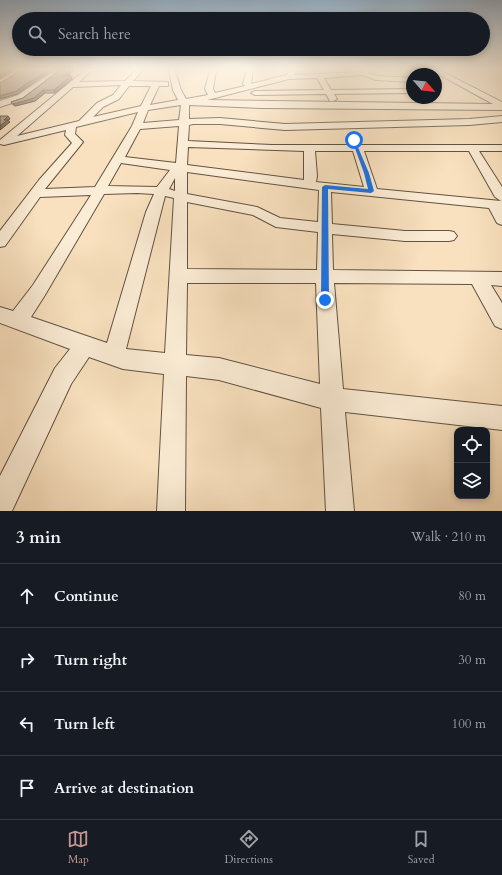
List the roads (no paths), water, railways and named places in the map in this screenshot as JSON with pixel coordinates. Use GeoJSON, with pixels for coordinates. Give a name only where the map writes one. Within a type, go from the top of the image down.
{"type":"FeatureCollection","features":[{"type":"Feature","properties":{"kind":"street"},"geometry":{"type":"LineString","coordinates":[[0,104],[21,97],[25,94]]}},
{"type":"Feature","properties":{"kind":"street"},"geometry":{"type":"LineString","coordinates":[[2,144],[61,94]]}},
{"type":"Feature","properties":{"kind":"street"},"geometry":{"type":"LineString","coordinates":[[0,242],[36,193],[76,147],[78,142],[70,136],[76,125],[100,105],[116,97],[118,94]]}},
{"type":"Feature","properties":{"kind":"street"},"geometry":{"type":"LineString","coordinates":[[151,94],[137,126],[62,254],[8,318],[123,359],[218,369],[332,400],[489,418],[502,418]]}},
{"type":"Feature","properties":{"kind":"street"},"geometry":{"type":"LineString","coordinates":[[171,511],[181,166],[186,104],[181,94]]}},
{"type":"Feature","properties":{"kind":"street"},"geometry":{"type":"LineString","coordinates":[[2,144],[144,109],[220,94]]}},
{"type":"Feature","properties":{"kind":"street"},"geometry":{"type":"LineString","coordinates":[[247,94],[247,105]]}},
{"type":"Feature","properties":{"kind":"street"},"geometry":{"type":"LineString","coordinates":[[329,94],[357,148],[367,173],[371,191]]}},
{"type":"Feature","properties":{"kind":"street"},"geometry":{"type":"LineString","coordinates":[[363,94],[379,125]]}},
{"type":"Feature","properties":{"kind":"street"},"geometry":{"type":"LineString","coordinates":[[478,94],[502,106]]}},
{"type":"Feature","properties":{"kind":"street"},"geometry":{"type":"LineString","coordinates":[[184,102],[247,105],[371,107],[445,104],[502,106]]}},
{"type":"Feature","properties":{"kind":"street"},"geometry":{"type":"LineString","coordinates":[[445,104],[475,141],[499,202],[502,220]]}},
{"type":"Feature","properties":{"kind":"street"},"geometry":{"type":"LineString","coordinates":[[137,126],[213,121],[261,126],[345,126],[461,123],[502,119]]}},
{"type":"Feature","properties":{"kind":"street"},"geometry":{"type":"LineString","coordinates":[[403,124],[416,148]]}},
{"type":"Feature","properties":{"kind":"street"},"geometry":{"type":"LineString","coordinates":[[183,144],[309,148],[416,148],[475,141],[502,148]]}},
{"type":"Feature","properties":{"kind":"street"},"geometry":{"type":"LineString","coordinates":[[309,148],[311,176],[317,186],[326,229],[325,300],[340,511]]}},
{"type":"Feature","properties":{"kind":"street"},"geometry":{"type":"LineString","coordinates":[[118,159],[181,166],[317,186],[499,202]]}},
{"type":"Feature","properties":{"kind":"street"},"geometry":{"type":"LineString","coordinates":[[114,356],[153,213],[169,178],[174,170],[181,166]]}},
{"type":"Feature","properties":{"kind":"street"},"geometry":{"type":"LineString","coordinates":[[36,193],[137,189],[162,191],[214,204],[257,211],[276,222],[326,229],[405,236],[449,236]]}},
{"type":"Feature","properties":{"kind":"street"},"geometry":{"type":"LineString","coordinates":[[178,276],[502,279]]}},
{"type":"Feature","properties":{"kind":"street"},"geometry":{"type":"LineString","coordinates":[[477,278],[502,320]]}},
{"type":"Feature","properties":{"kind":"street"},"geometry":{"type":"LineString","coordinates":[[0,506],[63,376],[85,346]]}}]}
